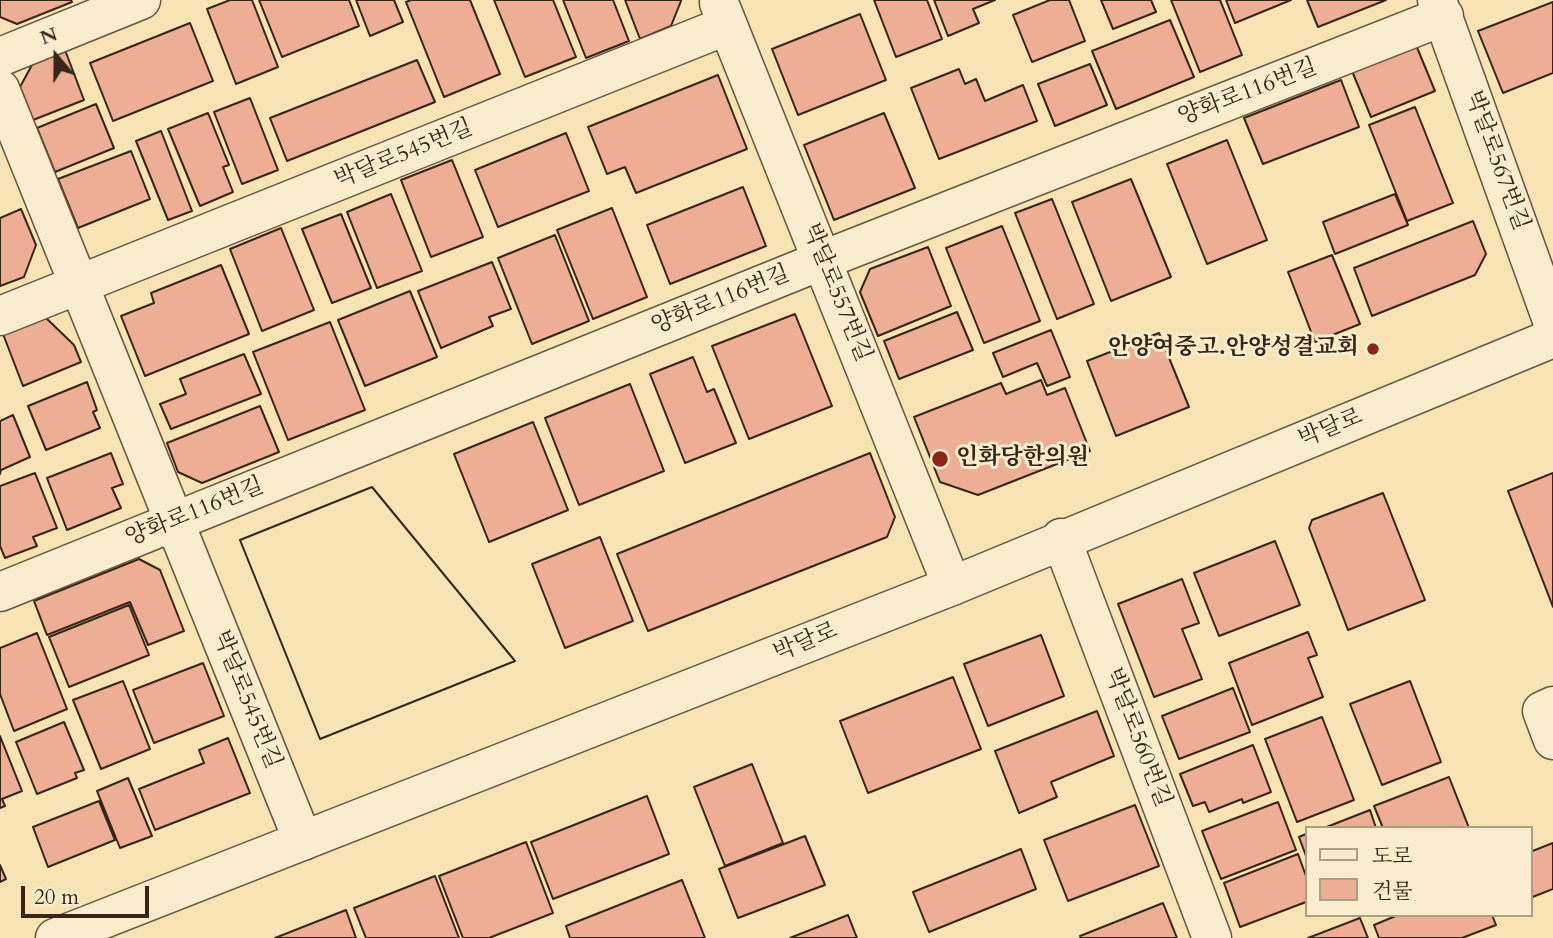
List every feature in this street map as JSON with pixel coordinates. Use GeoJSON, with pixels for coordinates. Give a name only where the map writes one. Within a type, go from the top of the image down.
{"type":"FeatureCollection","features":[{"type":"Feature","properties":{"kind":"street"},"geometry":{"type":"LineString","coordinates":[[0,57],[141,0]]}},
{"type":"Feature","properties":{"kind":"street","name":"양화로116번길"},"geometry":{"type":"LineString","coordinates":[[0,592],[1441,8]]}},
{"type":"Feature","properties":{"kind":"street","name":"박달로567번길"},"geometry":{"type":"LineString","coordinates":[[1441,8],[1553,323]]}},
{"type":"Feature","properties":{"kind":"street","name":"박달로557번길"},"geometry":{"type":"LineString","coordinates":[[723,12],[952,586]]}},
{"type":"Feature","properties":{"kind":"street","name":"박달로545번길"},"geometry":{"type":"LineString","coordinates":[[79,285],[723,12]]}},
{"type":"Feature","properties":{"kind":"street","name":"박달로545번길"},"geometry":{"type":"LineString","coordinates":[[0,89],[303,841]]}},
{"type":"Feature","properties":{"kind":"street"},"geometry":{"type":"LineString","coordinates":[[0,316],[79,285]]}},
{"type":"Feature","properties":{"kind":"street","name":"박달로"},"geometry":{"type":"LineString","coordinates":[[55,938],[952,586],[1061,538],[1553,338]]}},
{"type":"Feature","properties":{"kind":"street","name":"박달로560번길"},"geometry":{"type":"LineString","coordinates":[[1061,538],[1212,938]]}},
{"type":"Feature","properties":{"kind":"street"},"geometry":{"type":"LineString","coordinates":[[1553,706],[1542,711],[1553,740]]}},
{"type":"Feature","properties":{"kind":"building"},"geometry":{"type":"Polygon","coordinates":[[[0,0],[72,2],[17,24],[0,17],[0,0]]]}},
{"type":"Feature","properties":{"kind":"building"},"geometry":{"type":"Polygon","coordinates":[[[230,0],[252,0],[278,67],[236,84],[207,9],[230,0]]]}},
{"type":"Feature","properties":{"kind":"building"},"geometry":{"type":"Polygon","coordinates":[[[259,0],[349,0],[359,26],[282,57],[259,0]]]}},
{"type":"Feature","properties":{"kind":"building"},"geometry":{"type":"Polygon","coordinates":[[[356,0],[394,0],[403,22],[370,36],[356,0]]]}},
{"type":"Feature","properties":{"kind":"building"},"geometry":{"type":"Polygon","coordinates":[[[470,0],[500,74],[444,97],[406,2],[470,0]]]}},
{"type":"Feature","properties":{"kind":"building"},"geometry":{"type":"Polygon","coordinates":[[[494,0],[553,0],[576,57],[525,77],[494,0]]]}},
{"type":"Feature","properties":{"kind":"building"},"geometry":{"type":"Polygon","coordinates":[[[563,0],[613,0],[629,41],[586,58],[563,0]]]}},
{"type":"Feature","properties":{"kind":"building"},"geometry":{"type":"Polygon","coordinates":[[[625,0],[681,1],[671,26],[640,39],[625,0]]]}},
{"type":"Feature","properties":{"kind":"building"},"geometry":{"type":"Polygon","coordinates":[[[874,0],[927,0],[942,39],[896,57],[874,0]]]}},
{"type":"Feature","properties":{"kind":"building"},"geometry":{"type":"Polygon","coordinates":[[[934,0],[995,0],[973,9],[979,23],[948,36],[934,0]]]}},
{"type":"Feature","properties":{"kind":"building"},"geometry":{"type":"Polygon","coordinates":[[[1050,0],[1069,0],[1085,41],[1032,62],[1013,15],[1050,0]]]}},
{"type":"Feature","properties":{"kind":"building"},"geometry":{"type":"Polygon","coordinates":[[[1101,0],[1151,0],[1156,12],[1113,29],[1101,0]]]}},
{"type":"Feature","properties":{"kind":"building"},"geometry":{"type":"Polygon","coordinates":[[[1171,0],[1220,0],[1242,55],[1200,72],[1171,0]]]}},
{"type":"Feature","properties":{"kind":"building"},"geometry":{"type":"Polygon","coordinates":[[[1226,0],[1291,0],[1235,23],[1226,0]]]}},
{"type":"Feature","properties":{"kind":"building"},"geometry":{"type":"Polygon","coordinates":[[[1307,0],[1386,0],[1318,27],[1307,0]]]}},
{"type":"Feature","properties":{"kind":"building"},"geometry":{"type":"Polygon","coordinates":[[[1553,2],[1553,73],[1503,93],[1478,31],[1553,2]]]}},
{"type":"Feature","properties":{"kind":"building"},"geometry":{"type":"Polygon","coordinates":[[[860,14],[886,80],[798,115],[772,49],[860,14]]]}},
{"type":"Feature","properties":{"kind":"building"},"geometry":{"type":"Polygon","coordinates":[[[1170,20],[1194,77],[1116,109],[1092,51],[1170,20]]]}},
{"type":"Feature","properties":{"kind":"building"},"geometry":{"type":"Polygon","coordinates":[[[190,23],[213,81],[113,121],[90,63],[190,23]]]}},
{"type":"Feature","properties":{"kind":"building"},"geometry":{"type":"Polygon","coordinates":[[[1416,45],[1435,91],[1371,117],[1352,71],[1416,45]]]}},
{"type":"Feature","properties":{"kind":"building"},"geometry":{"type":"Polygon","coordinates":[[[65,50],[84,100],[33,120],[20,87],[33,63],[65,50]]]}},
{"type":"Feature","properties":{"kind":"building"},"geometry":{"type":"Polygon","coordinates":[[[417,60],[435,102],[287,161],[270,118],[417,60]]]}},
{"type":"Feature","properties":{"kind":"building"},"geometry":{"type":"Polygon","coordinates":[[[1090,64],[1107,105],[1055,126],[1038,84],[1090,64]]]}},
{"type":"Feature","properties":{"kind":"building"},"geometry":{"type":"Polygon","coordinates":[[[959,69],[965,84],[976,79],[985,101],[1023,85],[1037,121],[939,159],[911,88],[959,69]]]}},
{"type":"Feature","properties":{"kind":"building"},"geometry":{"type":"Polygon","coordinates":[[[718,75],[747,149],[636,193],[625,167],[607,174],[588,127],[718,75]]]}},
{"type":"Feature","properties":{"kind":"building"},"geometry":{"type":"Polygon","coordinates":[[[1341,80],[1359,127],[1263,164],[1244,118],[1341,80]]]}},
{"type":"Feature","properties":{"kind":"building"},"geometry":{"type":"Polygon","coordinates":[[[250,98],[278,170],[242,184],[214,112],[250,98]]]}},
{"type":"Feature","properties":{"kind":"building"},"geometry":{"type":"Polygon","coordinates":[[[96,104],[114,148],[55,172],[37,128],[96,104]]]}},
{"type":"Feature","properties":{"kind":"building"},"geometry":{"type":"Polygon","coordinates":[[[1415,107],[1453,203],[1407,221],[1369,125],[1415,107]]]}},
{"type":"Feature","properties":{"kind":"building"},"geometry":{"type":"Polygon","coordinates":[[[208,113],[229,165],[223,167],[233,192],[200,206],[168,129],[208,113]]]}},
{"type":"Feature","properties":{"kind":"building"},"geometry":{"type":"Polygon","coordinates":[[[884,113],[915,188],[834,220],[804,145],[884,113]]]}},
{"type":"Feature","properties":{"kind":"building"},"geometry":{"type":"Polygon","coordinates":[[[161,131],[192,211],[168,220],[136,141],[161,131]]]}},
{"type":"Feature","properties":{"kind":"building"},"geometry":{"type":"Polygon","coordinates":[[[566,133],[589,191],[498,227],[475,170],[566,133]]]}},
{"type":"Feature","properties":{"kind":"building"},"geometry":{"type":"Polygon","coordinates":[[[1227,140],[1267,240],[1207,264],[1167,164],[1227,140]]]}},
{"type":"Feature","properties":{"kind":"building"},"geometry":{"type":"Polygon","coordinates":[[[131,151],[150,199],[78,228],[58,179],[131,151]]]}},
{"type":"Feature","properties":{"kind":"building"},"geometry":{"type":"Polygon","coordinates":[[[452,160],[483,237],[431,257],[401,180],[452,160]]]}},
{"type":"Feature","properties":{"kind":"building"},"geometry":{"type":"Polygon","coordinates":[[[1131,179],[1171,277],[1111,301],[1072,202],[1131,179]]]}},
{"type":"Feature","properties":{"kind":"building"},"geometry":{"type":"Polygon","coordinates":[[[743,187],[766,246],[670,284],[647,225],[743,187]]]}},
{"type":"Feature","properties":{"kind":"building"},"geometry":{"type":"Polygon","coordinates":[[[391,194],[422,271],[377,288],[347,212],[391,194]]]}},
{"type":"Feature","properties":{"kind":"building"},"geometry":{"type":"Polygon","coordinates":[[[1395,194],[1408,225],[1335,254],[1323,222],[1395,194]]]}},
{"type":"Feature","properties":{"kind":"building"},"geometry":{"type":"Polygon","coordinates":[[[1052,199],[1094,304],[1057,319],[1015,213],[1052,199]]]}},
{"type":"Feature","properties":{"kind":"building"},"geometry":{"type":"Polygon","coordinates":[[[612,208],[647,297],[593,319],[557,230],[612,208]]]}},
{"type":"Feature","properties":{"kind":"building"},"geometry":{"type":"Polygon","coordinates":[[[21,209],[36,245],[24,277],[0,286],[0,218],[21,209]]]}},
{"type":"Feature","properties":{"kind":"building"},"geometry":{"type":"Polygon","coordinates":[[[341,214],[371,288],[332,303],[302,229],[341,214]]]}},
{"type":"Feature","properties":{"kind":"building"},"geometry":{"type":"Polygon","coordinates":[[[1473,221],[1486,254],[1475,275],[1372,316],[1354,268],[1473,221]]]}},
{"type":"Feature","properties":{"kind":"building"},"geometry":{"type":"Polygon","coordinates":[[[1002,226],[1040,321],[984,343],[946,248],[1002,226]]]}},
{"type":"Feature","properties":{"kind":"building"},"geometry":{"type":"Polygon","coordinates":[[[281,228],[314,310],[262,331],[230,249],[281,228]]]}},
{"type":"Feature","properties":{"kind":"building"},"geometry":{"type":"Polygon","coordinates":[[[555,235],[589,321],[532,344],[498,258],[555,235]]]}},
{"type":"Feature","properties":{"kind":"building"},"geometry":{"type":"Polygon","coordinates":[[[928,247],[951,306],[878,336],[860,292],[870,269],[928,247]]]}},
{"type":"Feature","properties":{"kind":"building"},"geometry":{"type":"Polygon","coordinates":[[[1332,255],[1360,324],[1315,342],[1288,272],[1332,255]]]}},
{"type":"Feature","properties":{"kind":"building"},"geometry":{"type":"Polygon","coordinates":[[[492,262],[511,309],[489,317],[493,326],[441,348],[418,291],[492,262]]]}},
{"type":"Feature","properties":{"kind":"building"},"geometry":{"type":"Polygon","coordinates":[[[221,265],[249,334],[145,376],[121,316],[154,303],[151,293],[221,265]]]}},
{"type":"Feature","properties":{"kind":"building"},"geometry":{"type":"Polygon","coordinates":[[[410,291],[437,357],[365,386],[338,320],[410,291]]]}},
{"type":"Feature","properties":{"kind":"building"},"geometry":{"type":"Polygon","coordinates":[[[957,312],[973,350],[899,379],[884,341],[957,312]]]}},
{"type":"Feature","properties":{"kind":"building"},"geometry":{"type":"Polygon","coordinates":[[[795,314],[832,406],[749,439],[712,346],[795,314]]]}},
{"type":"Feature","properties":{"kind":"building"},"geometry":{"type":"Polygon","coordinates":[[[45,317],[74,345],[81,362],[23,386],[3,334],[45,317]]]}},
{"type":"Feature","properties":{"kind":"building"},"geometry":{"type":"Polygon","coordinates":[[[330,322],[365,410],[288,440],[253,352],[330,322]]]}},
{"type":"Feature","properties":{"kind":"building"},"geometry":{"type":"Polygon","coordinates":[[[1051,330],[1070,377],[1047,386],[1037,363],[1003,377],[993,353],[1051,330]]]}},
{"type":"Feature","properties":{"kind":"building"},"geometry":{"type":"Polygon","coordinates":[[[1159,333],[1189,407],[1116,436],[1087,361],[1159,333]]]}},
{"type":"Feature","properties":{"kind":"building"},"geometry":{"type":"Polygon","coordinates":[[[244,354],[261,394],[171,429],[160,404],[186,394],[180,379],[244,354]]]}},
{"type":"Feature","properties":{"kind":"building"},"geometry":{"type":"Polygon","coordinates":[[[693,357],[707,392],[714,389],[736,443],[685,463],[650,374],[693,357]]]}},
{"type":"Feature","properties":{"kind":"building"},"geometry":{"type":"Polygon","coordinates":[[[1041,380],[1047,395],[1065,388],[1090,451],[978,495],[940,482],[914,417],[1001,383],[1006,394],[1041,380]]]}},
{"type":"Feature","properties":{"kind":"building"},"geometry":{"type":"Polygon","coordinates":[[[87,382],[97,410],[93,412],[100,428],[46,450],[28,406],[87,382]]]}},
{"type":"Feature","properties":{"kind":"building"},"geometry":{"type":"Polygon","coordinates":[[[630,384],[664,471],[579,505],[545,418],[630,384]]]}},
{"type":"Feature","properties":{"kind":"building"},"geometry":{"type":"Polygon","coordinates":[[[260,406],[279,452],[202,483],[178,472],[167,443],[260,406]]]}},
{"type":"Feature","properties":{"kind":"building"},"geometry":{"type":"Polygon","coordinates":[[[13,415],[30,457],[1,470],[0,474],[0,421],[13,415]]]}},
{"type":"Feature","properties":{"kind":"building"},"geometry":{"type":"Polygon","coordinates":[[[533,422],[568,510],[489,542],[454,454],[533,422]]]}},
{"type":"Feature","properties":{"kind":"building"},"geometry":{"type":"Polygon","coordinates":[[[111,453],[123,484],[112,488],[121,508],[67,530],[47,478],[111,453]]]}},
{"type":"Feature","properties":{"kind":"building"},"geometry":{"type":"Polygon","coordinates":[[[870,453],[895,517],[887,537],[648,631],[617,554],[870,453]]]}},
{"type":"Feature","properties":{"kind":"building"},"geometry":{"type":"Polygon","coordinates":[[[35,473],[57,528],[33,537],[37,546],[5,558],[0,546],[0,486],[35,473]]]}},
{"type":"Feature","properties":{"kind":"building"},"geometry":{"type":"Polygon","coordinates":[[[1553,473],[1553,607],[1508,491],[1553,473]]]}},
{"type":"Feature","properties":{"kind":"building"},"geometry":{"type":"Polygon","coordinates":[[[372,487],[515,661],[320,739],[240,540],[372,487]]]}},
{"type":"Feature","properties":{"kind":"building"},"geometry":{"type":"Polygon","coordinates":[[[372,487],[515,661],[320,739],[240,540],[372,487]]]}},
{"type":"Feature","properties":{"kind":"building"},"geometry":{"type":"Polygon","coordinates":[[[1383,493],[1425,600],[1348,630],[1309,528],[1312,520],[1383,493]]]}},
{"type":"Feature","properties":{"kind":"building"},"geometry":{"type":"Polygon","coordinates":[[[600,537],[633,621],[565,648],[532,564],[600,537]]]}},
{"type":"Feature","properties":{"kind":"building"},"geometry":{"type":"Polygon","coordinates":[[[1275,541],[1300,605],[1219,636],[1194,573],[1275,541]]]}},
{"type":"Feature","properties":{"kind":"building"},"geometry":{"type":"Polygon","coordinates":[[[139,559],[160,570],[184,631],[148,645],[130,602],[47,635],[34,601],[139,559]]]}},
{"type":"Feature","properties":{"kind":"building"},"geometry":{"type":"Polygon","coordinates":[[[1182,579],[1199,623],[1182,629],[1202,679],[1154,697],[1118,604],[1182,579]]]}},
{"type":"Feature","properties":{"kind":"building"},"geometry":{"type":"Polygon","coordinates":[[[129,605],[149,655],[69,687],[49,637],[129,605]]]}},
{"type":"Feature","properties":{"kind":"building"},"geometry":{"type":"Polygon","coordinates":[[[1308,632],[1317,655],[1308,658],[1323,697],[1252,725],[1229,663],[1308,632]]]}},
{"type":"Feature","properties":{"kind":"building"},"geometry":{"type":"Polygon","coordinates":[[[37,633],[67,709],[14,731],[0,694],[0,648],[37,633]]]}},
{"type":"Feature","properties":{"kind":"building"},"geometry":{"type":"Polygon","coordinates":[[[1041,635],[1064,696],[988,726],[964,664],[1041,635]]]}},
{"type":"Feature","properties":{"kind":"building"},"geometry":{"type":"Polygon","coordinates":[[[203,663],[224,716],[154,743],[133,690],[203,663]]]}},
{"type":"Feature","properties":{"kind":"building"},"geometry":{"type":"Polygon","coordinates":[[[953,677],[981,749],[868,793],[840,721],[953,677]]]}},
{"type":"Feature","properties":{"kind":"building"},"geometry":{"type":"Polygon","coordinates":[[[123,681],[150,749],[101,769],[73,700],[123,681]]]}},
{"type":"Feature","properties":{"kind":"building"},"geometry":{"type":"Polygon","coordinates":[[[1410,681],[1441,762],[1382,785],[1350,704],[1410,681]]]}},
{"type":"Feature","properties":{"kind":"building"},"geometry":{"type":"Polygon","coordinates":[[[1233,688],[1250,732],[1179,759],[1162,716],[1233,688]]]}},
{"type":"Feature","properties":{"kind":"building"},"geometry":{"type":"Polygon","coordinates":[[[1097,711],[1114,756],[1051,782],[1057,797],[1019,813],[995,751],[1097,711]]]}},
{"type":"Feature","properties":{"kind":"building"},"geometry":{"type":"Polygon","coordinates":[[[1322,717],[1354,800],[1297,822],[1265,739],[1322,717]]]}},
{"type":"Feature","properties":{"kind":"building"},"geometry":{"type":"Polygon","coordinates":[[[64,722],[84,770],[75,773],[77,778],[37,794],[16,742],[64,722]]]}},
{"type":"Feature","properties":{"kind":"building"},"geometry":{"type":"Polygon","coordinates":[[[0,736],[22,791],[2,799],[5,806],[0,808],[0,736]]]}},
{"type":"Feature","properties":{"kind":"building"},"geometry":{"type":"Polygon","coordinates":[[[228,738],[250,793],[155,830],[139,789],[204,763],[199,750],[228,738]]]}},
{"type":"Feature","properties":{"kind":"building"},"geometry":{"type":"Polygon","coordinates":[[[1253,745],[1271,792],[1243,803],[1242,799],[1209,812],[1205,802],[1193,806],[1180,774],[1253,745]]]}},
{"type":"Feature","properties":{"kind":"building"},"geometry":{"type":"Polygon","coordinates":[[[752,764],[783,843],[725,866],[694,787],[752,764]]]}},
{"type":"Feature","properties":{"kind":"building"},"geometry":{"type":"Polygon","coordinates":[[[1449,777],[1468,826],[1382,826],[1374,806],[1449,777]]]}},
{"type":"Feature","properties":{"kind":"building"},"geometry":{"type":"Polygon","coordinates":[[[128,778],[152,836],[120,848],[97,791],[128,778]]]}},
{"type":"Feature","properties":{"kind":"building"},"geometry":{"type":"Polygon","coordinates":[[[647,796],[669,854],[553,899],[531,842],[647,796]]]}},
{"type":"Feature","properties":{"kind":"building"},"geometry":{"type":"Polygon","coordinates":[[[99,801],[115,840],[48,867],[33,827],[99,801]]]}},
{"type":"Feature","properties":{"kind":"building"},"geometry":{"type":"Polygon","coordinates":[[[1278,802],[1296,850],[1221,879],[1202,831],[1278,802]]]}},
{"type":"Feature","properties":{"kind":"building"},"geometry":{"type":"Polygon","coordinates":[[[1135,805],[1159,866],[1068,901],[1044,840],[1135,805]]]}},
{"type":"Feature","properties":{"kind":"building"},"geometry":{"type":"Polygon","coordinates":[[[1370,810],[1375,826],[1329,826],[1370,810]]]}},
{"type":"Feature","properties":{"kind":"building"},"geometry":{"type":"Polygon","coordinates":[[[1304,835],[1304,851],[1299,837],[1304,835]]]}},
{"type":"Feature","properties":{"kind":"building"},"geometry":{"type":"Polygon","coordinates":[[[805,836],[825,885],[738,918],[719,869],[805,836]]]}},
{"type":"Feature","properties":{"kind":"building"},"geometry":{"type":"Polygon","coordinates":[[[526,842],[553,913],[489,938],[463,938],[439,876],[526,842]]]}},
{"type":"Feature","properties":{"kind":"building"},"geometry":{"type":"Polygon","coordinates":[[[1553,843],[1553,889],[1532,897],[1532,851],[1553,843]]]}},
{"type":"Feature","properties":{"kind":"building"},"geometry":{"type":"Polygon","coordinates":[[[1021,849],[1036,889],[929,932],[913,892],[1021,849]]]}},
{"type":"Feature","properties":{"kind":"building"},"geometry":{"type":"Polygon","coordinates":[[[1298,854],[1304,870],[1304,903],[1240,927],[1224,883],[1298,854]]]}},
{"type":"Feature","properties":{"kind":"building"},"geometry":{"type":"Polygon","coordinates":[[[0,865],[6,879],[0,882],[0,865]]]}},
{"type":"Feature","properties":{"kind":"building"},"geometry":{"type":"Polygon","coordinates":[[[435,876],[459,938],[366,938],[354,908],[435,876]]]}},
{"type":"Feature","properties":{"kind":"building"},"geometry":{"type":"Polygon","coordinates":[[[682,880],[705,938],[570,938],[566,926],[682,880]]]}},
{"type":"Feature","properties":{"kind":"building"},"geometry":{"type":"Polygon","coordinates":[[[1163,903],[1177,938],[1080,936],[1163,903]]]}},
{"type":"Feature","properties":{"kind":"building"},"geometry":{"type":"Polygon","coordinates":[[[346,910],[356,938],[275,938],[346,910]]]}},
{"type":"Feature","properties":{"kind":"building"},"geometry":{"type":"Polygon","coordinates":[[[848,915],[857,938],[790,938],[848,915]]]}},
{"type":"Feature","properties":{"kind":"building"},"geometry":{"type":"Polygon","coordinates":[[[1393,917],[1493,917],[1496,925],[1462,938],[1379,938],[1374,925],[1393,917]]]}},
{"type":"Feature","properties":{"kind":"building"},"geometry":{"type":"Polygon","coordinates":[[[1360,918],[1368,938],[1308,938],[1360,918]]]}},
{"type":"Feature","properties":{"kind":"place","name":"안양여중고.안양성결교회"},"geometry":{"type":"Point","coordinates":[1373,349]}},
{"type":"Feature","properties":{"kind":"place","name":"인화당한의원"},"geometry":{"type":"Point","coordinates":[940,459]}}]}
